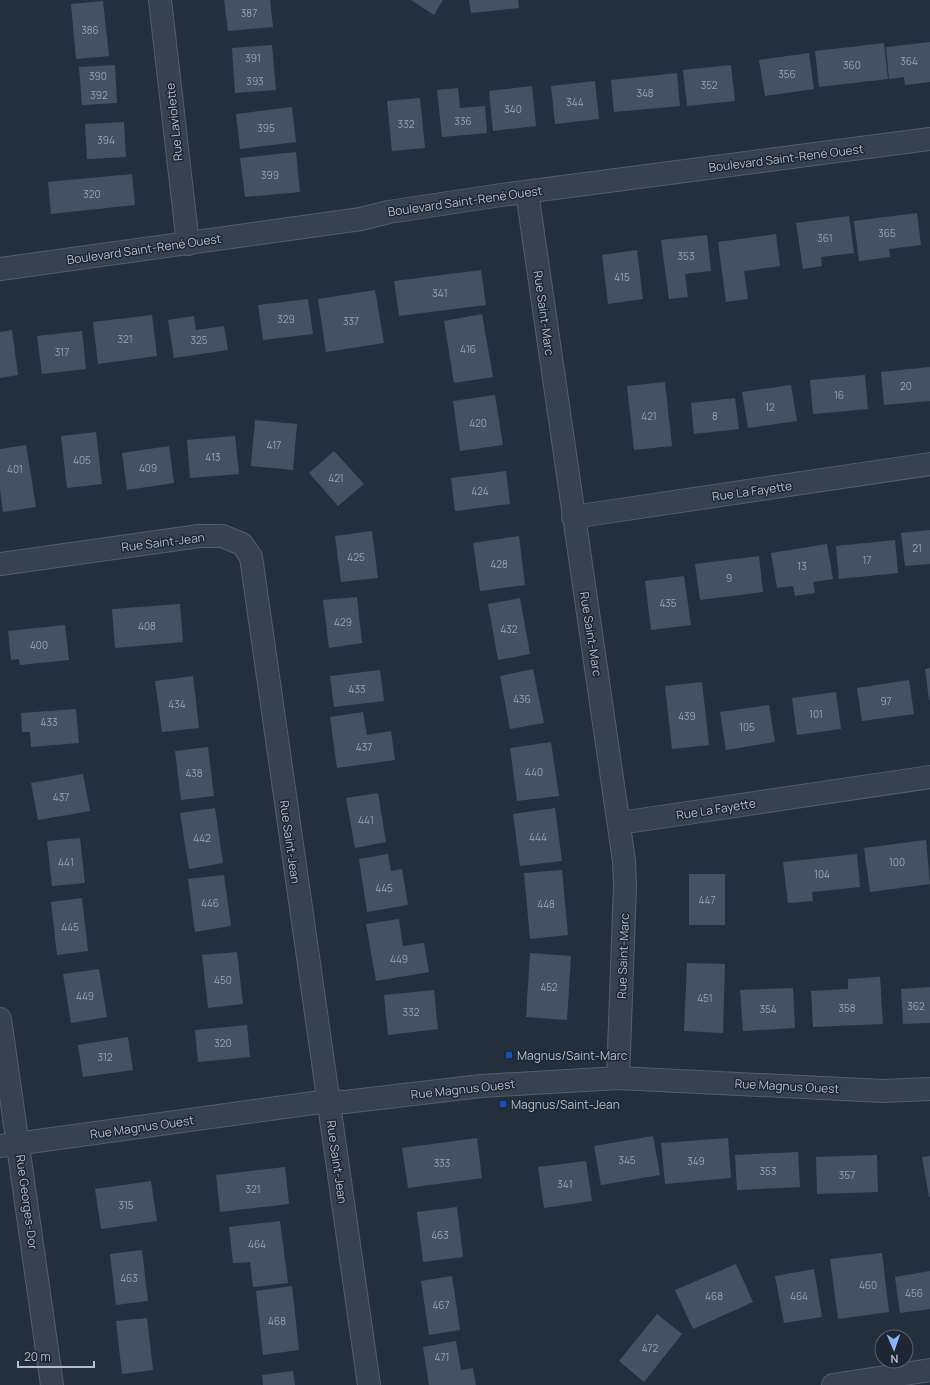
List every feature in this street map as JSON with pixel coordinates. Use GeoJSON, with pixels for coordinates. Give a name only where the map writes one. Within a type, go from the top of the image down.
{"type":"FeatureCollection","features":[{"type":"Feature","properties":{"kind":"street","name":"Rue Laviolette"},"geometry":{"type":"LineString","coordinates":[[160,0],[188,244]]}},
{"type":"Feature","properties":{"kind":"street","name":"Boulevard Saint-René Ouest"},"geometry":{"type":"LineString","coordinates":[[0,269],[360,219],[389,212],[527,192],[930,139]]}},
{"type":"Feature","properties":{"kind":"street","name":"Rue Saint-Marc"},"geometry":{"type":"LineString","coordinates":[[527,192],[573,517],[620,824],[625,886],[618,1078]]}},
{"type":"Feature","properties":{"kind":"street","name":"Rue La Fayette"},"geometry":{"type":"LineString","coordinates":[[573,517],[930,464]]}},
{"type":"Feature","properties":{"kind":"street","name":"Rue Saint-Jean"},"geometry":{"type":"LineString","coordinates":[[0,564],[199,536],[222,536],[242,544],[251,558],[369,1385]]}},
{"type":"Feature","properties":{"kind":"street","name":"Rue La Fayette"},"geometry":{"type":"LineString","coordinates":[[620,824],[930,777]]}},
{"type":"Feature","properties":{"kind":"street","name":"Rue Georges-Dor"},"geometry":{"type":"LineString","coordinates":[[0,1019],[9,1145],[52,1385]]}},
{"type":"Feature","properties":{"kind":"street","name":"Rue Magnus Ouest"},"geometry":{"type":"LineString","coordinates":[[9,1145],[328,1101],[345,1102],[481,1086],[618,1078],[883,1091],[930,1090]]}},
{"type":"Feature","properties":{"kind":"street"},"geometry":{"type":"LineString","coordinates":[[833,1385],[930,1370]]}},
{"type":"Feature","properties":{"kind":"building"},"geometry":{"type":"Polygon","coordinates":[[[224,0],[270,0],[273,27],[228,31],[224,0]]]}},
{"type":"Feature","properties":{"kind":"building"},"geometry":{"type":"Polygon","coordinates":[[[411,0],[443,0],[434,15],[411,0]]]}},
{"type":"Feature","properties":{"kind":"building"},"geometry":{"type":"Polygon","coordinates":[[[469,0],[518,0],[519,8],[471,13],[469,0]]]}},
{"type":"Feature","properties":{"kind":"building"},"geometry":{"type":"Polygon","coordinates":[[[103,1],[109,56],[76,59],[71,4],[103,1]]]}},
{"type":"Feature","properties":{"kind":"building"},"geometry":{"type":"Polygon","coordinates":[[[930,42],[930,82],[905,85],[904,77],[889,79],[886,47],[930,42]]]}},
{"type":"Feature","properties":{"kind":"building"},"geometry":{"type":"Polygon","coordinates":[[[884,43],[888,79],[819,87],[815,51],[884,43]]]}},
{"type":"Feature","properties":{"kind":"building"},"geometry":{"type":"Polygon","coordinates":[[[272,45],[276,90],[235,93],[232,48],[272,45]]]}},
{"type":"Feature","properties":{"kind":"building"},"geometry":{"type":"Polygon","coordinates":[[[809,53],[814,89],[765,96],[759,60],[809,53]]]}},
{"type":"Feature","properties":{"kind":"building"},"geometry":{"type":"Polygon","coordinates":[[[115,65],[117,103],[82,105],[79,67],[115,65]]]}},
{"type":"Feature","properties":{"kind":"building"},"geometry":{"type":"Polygon","coordinates":[[[731,65],[735,101],[687,106],[683,70],[731,65]]]}},
{"type":"Feature","properties":{"kind":"building"},"geometry":{"type":"Polygon","coordinates":[[[677,73],[680,106],[614,112],[611,80],[677,73]]]}},
{"type":"Feature","properties":{"kind":"building"},"geometry":{"type":"Polygon","coordinates":[[[595,81],[599,119],[555,124],[551,86],[595,81]]]}},
{"type":"Feature","properties":{"kind":"building"},"geometry":{"type":"Polygon","coordinates":[[[532,86],[536,126],[493,131],[489,91],[532,86]]]}},
{"type":"Feature","properties":{"kind":"building"},"geometry":{"type":"Polygon","coordinates":[[[458,88],[460,108],[485,106],[487,133],[442,137],[437,90],[458,88]]]}},
{"type":"Feature","properties":{"kind":"building"},"geometry":{"type":"Polygon","coordinates":[[[420,98],[425,148],[392,151],[387,101],[420,98]]]}},
{"type":"Feature","properties":{"kind":"building"},"geometry":{"type":"Polygon","coordinates":[[[292,107],[296,142],[240,149],[236,114],[292,107]]]}},
{"type":"Feature","properties":{"kind":"building"},"geometry":{"type":"Polygon","coordinates":[[[124,122],[126,157],[87,159],[85,124],[124,122]]]}},
{"type":"Feature","properties":{"kind":"building"},"geometry":{"type":"Polygon","coordinates":[[[296,152],[300,192],[245,197],[240,158],[296,152]]]}},
{"type":"Feature","properties":{"kind":"building"},"geometry":{"type":"Polygon","coordinates":[[[132,174],[135,205],[51,214],[48,182],[132,174]]]}},
{"type":"Feature","properties":{"kind":"building"},"geometry":{"type":"Polygon","coordinates":[[[917,213],[921,245],[889,249],[890,257],[859,261],[854,221],[917,213]]]}},
{"type":"Feature","properties":{"kind":"building"},"geometry":{"type":"Polygon","coordinates":[[[849,216],[854,253],[821,257],[822,266],[803,269],[796,223],[849,216]]]}},
{"type":"Feature","properties":{"kind":"building"},"geometry":{"type":"Polygon","coordinates":[[[776,234],[780,266],[744,271],[748,299],[726,302],[718,242],[776,234]]]}},
{"type":"Feature","properties":{"kind":"building"},"geometry":{"type":"Polygon","coordinates":[[[707,235],[711,271],[685,274],[688,297],[669,299],[661,240],[707,235]]]}},
{"type":"Feature","properties":{"kind":"building"},"geometry":{"type":"Polygon","coordinates":[[[637,250],[643,299],[608,304],[602,255],[637,250]]]}},
{"type":"Feature","properties":{"kind":"building"},"geometry":{"type":"Polygon","coordinates":[[[481,270],[486,305],[399,316],[394,281],[481,270]]]}},
{"type":"Feature","properties":{"kind":"building"},"geometry":{"type":"Polygon","coordinates":[[[375,290],[384,343],[326,352],[318,299],[375,290]]]}},
{"type":"Feature","properties":{"kind":"building"},"geometry":{"type":"Polygon","coordinates":[[[308,299],[313,334],[263,340],[258,305],[308,299]]]}},
{"type":"Feature","properties":{"kind":"building"},"geometry":{"type":"Polygon","coordinates":[[[482,314],[493,377],[454,383],[444,321],[482,314]]]}},
{"type":"Feature","properties":{"kind":"building"},"geometry":{"type":"Polygon","coordinates":[[[152,315],[157,356],[98,364],[93,322],[152,315]]]}},
{"type":"Feature","properties":{"kind":"building"},"geometry":{"type":"Polygon","coordinates":[[[194,316],[196,330],[224,326],[228,350],[174,358],[168,320],[194,316]]]}},
{"type":"Feature","properties":{"kind":"building"},"geometry":{"type":"Polygon","coordinates":[[[12,330],[18,375],[0,378],[0,332],[12,330]]]}},
{"type":"Feature","properties":{"kind":"building"},"geometry":{"type":"Polygon","coordinates":[[[82,331],[86,369],[42,374],[37,336],[82,331]]]}},
{"type":"Feature","properties":{"kind":"building"},"geometry":{"type":"Polygon","coordinates":[[[930,367],[930,401],[884,405],[881,372],[930,367]]]}},
{"type":"Feature","properties":{"kind":"building"},"geometry":{"type":"Polygon","coordinates":[[[865,375],[868,409],[813,414],[810,380],[865,375]]]}},
{"type":"Feature","properties":{"kind":"building"},"geometry":{"type":"Polygon","coordinates":[[[665,382],[672,446],[634,450],[627,386],[665,382]]]}},
{"type":"Feature","properties":{"kind":"building"},"geometry":{"type":"Polygon","coordinates":[[[791,385],[797,421],[748,428],[742,392],[791,385]]]}},
{"type":"Feature","properties":{"kind":"building"},"geometry":{"type":"Polygon","coordinates":[[[495,395],[503,445],[460,451],[453,401],[495,395]]]}},
{"type":"Feature","properties":{"kind":"building"},"geometry":{"type":"Polygon","coordinates":[[[735,398],[739,429],[694,434],[691,403],[735,398]]]}},
{"type":"Feature","properties":{"kind":"building"},"geometry":{"type":"Polygon","coordinates":[[[255,420],[297,424],[293,470],[251,466],[255,420]]]}},
{"type":"Feature","properties":{"kind":"building"},"geometry":{"type":"Polygon","coordinates":[[[96,432],[102,484],[67,488],[61,436],[96,432]]]}},
{"type":"Feature","properties":{"kind":"building"},"geometry":{"type":"Polygon","coordinates":[[[235,436],[239,474],[190,478],[187,440],[235,436]]]}},
{"type":"Feature","properties":{"kind":"building"},"geometry":{"type":"Polygon","coordinates":[[[26,445],[36,507],[3,512],[0,490],[0,449],[26,445]]]}},
{"type":"Feature","properties":{"kind":"building"},"geometry":{"type":"Polygon","coordinates":[[[169,446],[174,483],[127,490],[122,453],[169,446]]]}},
{"type":"Feature","properties":{"kind":"building"},"geometry":{"type":"Polygon","coordinates":[[[334,451],[364,484],[338,506],[309,473],[334,451]]]}},
{"type":"Feature","properties":{"kind":"building"},"geometry":{"type":"Polygon","coordinates":[[[506,471],[510,504],[455,511],[451,478],[506,471]]]}},
{"type":"Feature","properties":{"kind":"building"},"geometry":{"type":"Polygon","coordinates":[[[930,530],[930,564],[905,566],[901,533],[930,530]]]}},
{"type":"Feature","properties":{"kind":"building"},"geometry":{"type":"Polygon","coordinates":[[[372,531],[378,578],[341,582],[335,536],[372,531]]]}},
{"type":"Feature","properties":{"kind":"building"},"geometry":{"type":"Polygon","coordinates":[[[519,536],[525,585],[480,591],[473,543],[519,536]]]}},
{"type":"Feature","properties":{"kind":"building"},"geometry":{"type":"Polygon","coordinates":[[[895,540],[898,573],[839,579],[836,546],[895,540]]]}},
{"type":"Feature","properties":{"kind":"building"},"geometry":{"type":"Polygon","coordinates":[[[827,544],[833,579],[813,582],[815,593],[795,596],[793,586],[777,588],[771,553],[827,544]]]}},
{"type":"Feature","properties":{"kind":"building"},"geometry":{"type":"Polygon","coordinates":[[[759,556],[763,592],[700,600],[695,564],[759,556]]]}},
{"type":"Feature","properties":{"kind":"building"},"geometry":{"type":"Polygon","coordinates":[[[684,576],[691,625],[651,630],[645,581],[684,576]]]}},
{"type":"Feature","properties":{"kind":"building"},"geometry":{"type":"Polygon","coordinates":[[[357,597],[362,643],[329,648],[323,600],[357,597]]]}},
{"type":"Feature","properties":{"kind":"building"},"geometry":{"type":"Polygon","coordinates":[[[520,598],[530,654],[498,660],[488,604],[520,598]]]}},
{"type":"Feature","properties":{"kind":"building"},"geometry":{"type":"Polygon","coordinates":[[[180,604],[183,642],[115,648],[112,609],[180,604]]]}},
{"type":"Feature","properties":{"kind":"building"},"geometry":{"type":"Polygon","coordinates":[[[65,625],[69,660],[20,665],[19,659],[11,660],[8,631],[65,625]]]}},
{"type":"Feature","properties":{"kind":"building"},"geometry":{"type":"Polygon","coordinates":[[[930,668],[930,700],[929,700],[925,669],[930,668]]]}},
{"type":"Feature","properties":{"kind":"building"},"geometry":{"type":"Polygon","coordinates":[[[533,669],[544,723],[510,729],[500,676],[533,669]]]}},
{"type":"Feature","properties":{"kind":"building"},"geometry":{"type":"Polygon","coordinates":[[[380,670],[384,701],[334,707],[330,676],[380,670]]]}},
{"type":"Feature","properties":{"kind":"building"},"geometry":{"type":"Polygon","coordinates":[[[193,676],[199,728],[162,732],[155,681],[193,676]]]}},
{"type":"Feature","properties":{"kind":"building"},"geometry":{"type":"Polygon","coordinates":[[[909,680],[914,714],[862,721],[857,688],[909,680]]]}},
{"type":"Feature","properties":{"kind":"building"},"geometry":{"type":"Polygon","coordinates":[[[702,682],[709,745],[672,749],[665,686],[702,682]]]}},
{"type":"Feature","properties":{"kind":"building"},"geometry":{"type":"Polygon","coordinates":[[[836,692],[841,729],[797,735],[792,698],[836,692]]]}},
{"type":"Feature","properties":{"kind":"building"},"geometry":{"type":"Polygon","coordinates":[[[769,705],[775,742],[726,750],[720,712],[769,705]]]}},
{"type":"Feature","properties":{"kind":"building"},"geometry":{"type":"Polygon","coordinates":[[[76,709],[79,743],[31,747],[30,732],[22,732],[21,713],[76,709]]]}},
{"type":"Feature","properties":{"kind":"building"},"geometry":{"type":"Polygon","coordinates":[[[363,712],[367,735],[391,731],[395,760],[337,768],[330,717],[363,712]]]}},
{"type":"Feature","properties":{"kind":"building"},"geometry":{"type":"Polygon","coordinates":[[[551,742],[559,796],[517,801],[510,748],[551,742]]]}},
{"type":"Feature","properties":{"kind":"building"},"geometry":{"type":"Polygon","coordinates":[[[208,747],[214,796],[181,800],[175,751],[208,747]]]}},
{"type":"Feature","properties":{"kind":"building"},"geometry":{"type":"Polygon","coordinates":[[[83,774],[90,811],[38,820],[31,783],[83,774]]]}},
{"type":"Feature","properties":{"kind":"building"},"geometry":{"type":"Polygon","coordinates":[[[378,793],[386,842],[355,848],[346,798],[378,793]]]}},
{"type":"Feature","properties":{"kind":"building"},"geometry":{"type":"Polygon","coordinates":[[[215,808],[223,863],[189,869],[180,813],[215,808]]]}},
{"type":"Feature","properties":{"kind":"building"},"geometry":{"type":"Polygon","coordinates":[[[555,808],[562,861],[520,866],[513,814],[555,808]]]}},
{"type":"Feature","properties":{"kind":"building"},"geometry":{"type":"Polygon","coordinates":[[[80,838],[85,883],[52,886],[47,841],[80,838]]]}},
{"type":"Feature","properties":{"kind":"building"},"geometry":{"type":"Polygon","coordinates":[[[926,840],[930,884],[870,892],[864,848],[926,840]]]}},
{"type":"Feature","properties":{"kind":"building"},"geometry":{"type":"Polygon","coordinates":[[[388,854],[391,871],[402,869],[408,905],[367,912],[359,859],[388,854]]]}},
{"type":"Feature","properties":{"kind":"building"},"geometry":{"type":"Polygon","coordinates":[[[857,854],[860,887],[812,892],[813,901],[788,903],[783,862],[857,854]]]}},
{"type":"Feature","properties":{"kind":"building"},"geometry":{"type":"Polygon","coordinates":[[[562,870],[568,935],[530,939],[524,873],[562,870]]]}},
{"type":"Feature","properties":{"kind":"building"},"geometry":{"type":"Polygon","coordinates":[[[689,874],[725,874],[725,925],[689,925],[689,874]]]}},
{"type":"Feature","properties":{"kind":"building"},"geometry":{"type":"Polygon","coordinates":[[[224,875],[231,926],[195,932],[188,879],[224,875]]]}},
{"type":"Feature","properties":{"kind":"building"},"geometry":{"type":"Polygon","coordinates":[[[82,898],[88,951],[57,955],[51,902],[82,898]]]}},
{"type":"Feature","properties":{"kind":"building"},"geometry":{"type":"Polygon","coordinates":[[[399,919],[403,946],[424,943],[429,972],[376,981],[366,924],[399,919]]]}},
{"type":"Feature","properties":{"kind":"building"},"geometry":{"type":"Polygon","coordinates":[[[237,952],[243,1004],[208,1008],[202,955],[237,952]]]}},
{"type":"Feature","properties":{"kind":"building"},"geometry":{"type":"Polygon","coordinates":[[[530,953],[571,956],[567,1020],[526,1017],[530,953]]]}},
{"type":"Feature","properties":{"kind":"building"},"geometry":{"type":"Polygon","coordinates":[[[687,963],[725,964],[723,1033],[684,1031],[687,963]]]}},
{"type":"Feature","properties":{"kind":"building"},"geometry":{"type":"Polygon","coordinates":[[[99,969],[107,1017],[71,1023],[63,974],[99,969]]]}},
{"type":"Feature","properties":{"kind":"building"},"geometry":{"type":"Polygon","coordinates":[[[880,977],[883,1024],[813,1027],[811,991],[848,989],[848,979],[880,977]]]}},
{"type":"Feature","properties":{"kind":"building"},"geometry":{"type":"Polygon","coordinates":[[[930,987],[930,1023],[903,1024],[901,989],[930,987]]]}},
{"type":"Feature","properties":{"kind":"building"},"geometry":{"type":"Polygon","coordinates":[[[793,988],[795,1028],[743,1031],[740,990],[793,988]]]}},
{"type":"Feature","properties":{"kind":"building"},"geometry":{"type":"Polygon","coordinates":[[[434,990],[438,1029],[388,1035],[384,995],[434,990]]]}},
{"type":"Feature","properties":{"kind":"building"},"geometry":{"type":"Polygon","coordinates":[[[247,1025],[250,1057],[198,1062],[195,1030],[247,1025]]]}},
{"type":"Feature","properties":{"kind":"building"},"geometry":{"type":"Polygon","coordinates":[[[128,1037],[133,1070],[83,1077],[78,1045],[128,1037]]]}},
{"type":"Feature","properties":{"kind":"building"},"geometry":{"type":"Polygon","coordinates":[[[653,1136],[660,1175],[601,1185],[594,1146],[653,1136]]]}},
{"type":"Feature","properties":{"kind":"building"},"geometry":{"type":"Polygon","coordinates":[[[477,1138],[482,1178],[408,1188],[402,1148],[477,1138]]]}},
{"type":"Feature","properties":{"kind":"building"},"geometry":{"type":"Polygon","coordinates":[[[728,1138],[731,1178],[665,1184],[661,1143],[728,1138]]]}},
{"type":"Feature","properties":{"kind":"building"},"geometry":{"type":"Polygon","coordinates":[[[798,1152],[800,1187],[737,1190],[735,1155],[798,1152]]]}},
{"type":"Feature","properties":{"kind":"building"},"geometry":{"type":"Polygon","coordinates":[[[877,1155],[878,1192],[817,1194],[816,1157],[877,1155]]]}},
{"type":"Feature","properties":{"kind":"building"},"geometry":{"type":"Polygon","coordinates":[[[930,1156],[930,1197],[929,1197],[922,1157],[930,1156]]]}},
{"type":"Feature","properties":{"kind":"building"},"geometry":{"type":"Polygon","coordinates":[[[586,1161],[592,1201],[544,1208],[538,1167],[586,1161]]]}},
{"type":"Feature","properties":{"kind":"building"},"geometry":{"type":"Polygon","coordinates":[[[285,1167],[289,1204],[220,1212],[216,1175],[285,1167]]]}},
{"type":"Feature","properties":{"kind":"building"},"geometry":{"type":"Polygon","coordinates":[[[151,1181],[157,1221],[101,1229],[95,1189],[151,1181]]]}},
{"type":"Feature","properties":{"kind":"building"},"geometry":{"type":"Polygon","coordinates":[[[457,1207],[463,1257],[423,1262],[417,1212],[457,1207]]]}},
{"type":"Feature","properties":{"kind":"building"},"geometry":{"type":"Polygon","coordinates":[[[280,1221],[288,1283],[253,1287],[250,1262],[233,1263],[229,1227],[280,1221]]]}},
{"type":"Feature","properties":{"kind":"building"},"geometry":{"type":"Polygon","coordinates":[[[142,1250],[148,1301],[116,1305],[110,1254],[142,1250]]]}},
{"type":"Feature","properties":{"kind":"building"},"geometry":{"type":"Polygon","coordinates":[[[882,1253],[889,1312],[838,1319],[830,1259],[882,1253]]]}},
{"type":"Feature","properties":{"kind":"building"},"geometry":{"type":"Polygon","coordinates":[[[736,1264],[753,1302],[693,1329],[675,1290],[736,1264]]]}},
{"type":"Feature","properties":{"kind":"building"},"geometry":{"type":"Polygon","coordinates":[[[814,1269],[822,1317],[784,1323],[775,1276],[814,1269]]]}},
{"type":"Feature","properties":{"kind":"building"},"geometry":{"type":"Polygon","coordinates":[[[930,1271],[930,1309],[900,1313],[895,1277],[930,1271]]]}},
{"type":"Feature","properties":{"kind":"building"},"geometry":{"type":"Polygon","coordinates":[[[452,1276],[460,1330],[429,1335],[421,1281],[452,1276]]]}},
{"type":"Feature","properties":{"kind":"building"},"geometry":{"type":"Polygon","coordinates":[[[292,1286],[299,1350],[263,1355],[256,1291],[292,1286]]]}},
{"type":"Feature","properties":{"kind":"building"},"geometry":{"type":"Polygon","coordinates":[[[657,1314],[682,1334],[644,1382],[619,1361],[657,1314]]]}},
{"type":"Feature","properties":{"kind":"building"},"geometry":{"type":"Polygon","coordinates":[[[147,1318],[153,1370],[122,1374],[116,1321],[147,1318]]]}},
{"type":"Feature","properties":{"kind":"building"},"geometry":{"type":"Polygon","coordinates":[[[456,1341],[461,1370],[473,1368],[476,1385],[429,1385],[423,1347],[456,1341]]]}},
{"type":"Feature","properties":{"kind":"building"},"geometry":{"type":"Polygon","coordinates":[[[293,1371],[295,1385],[263,1385],[262,1375],[293,1371]]]}},
{"type":"Feature","properties":{"kind":"place","name":"Magnus/Saint-Marc"},"geometry":{"type":"Point","coordinates":[509,1055]}},
{"type":"Feature","properties":{"kind":"place","name":"Magnus/Saint-Jean"},"geometry":{"type":"Point","coordinates":[503,1104]}}]}
